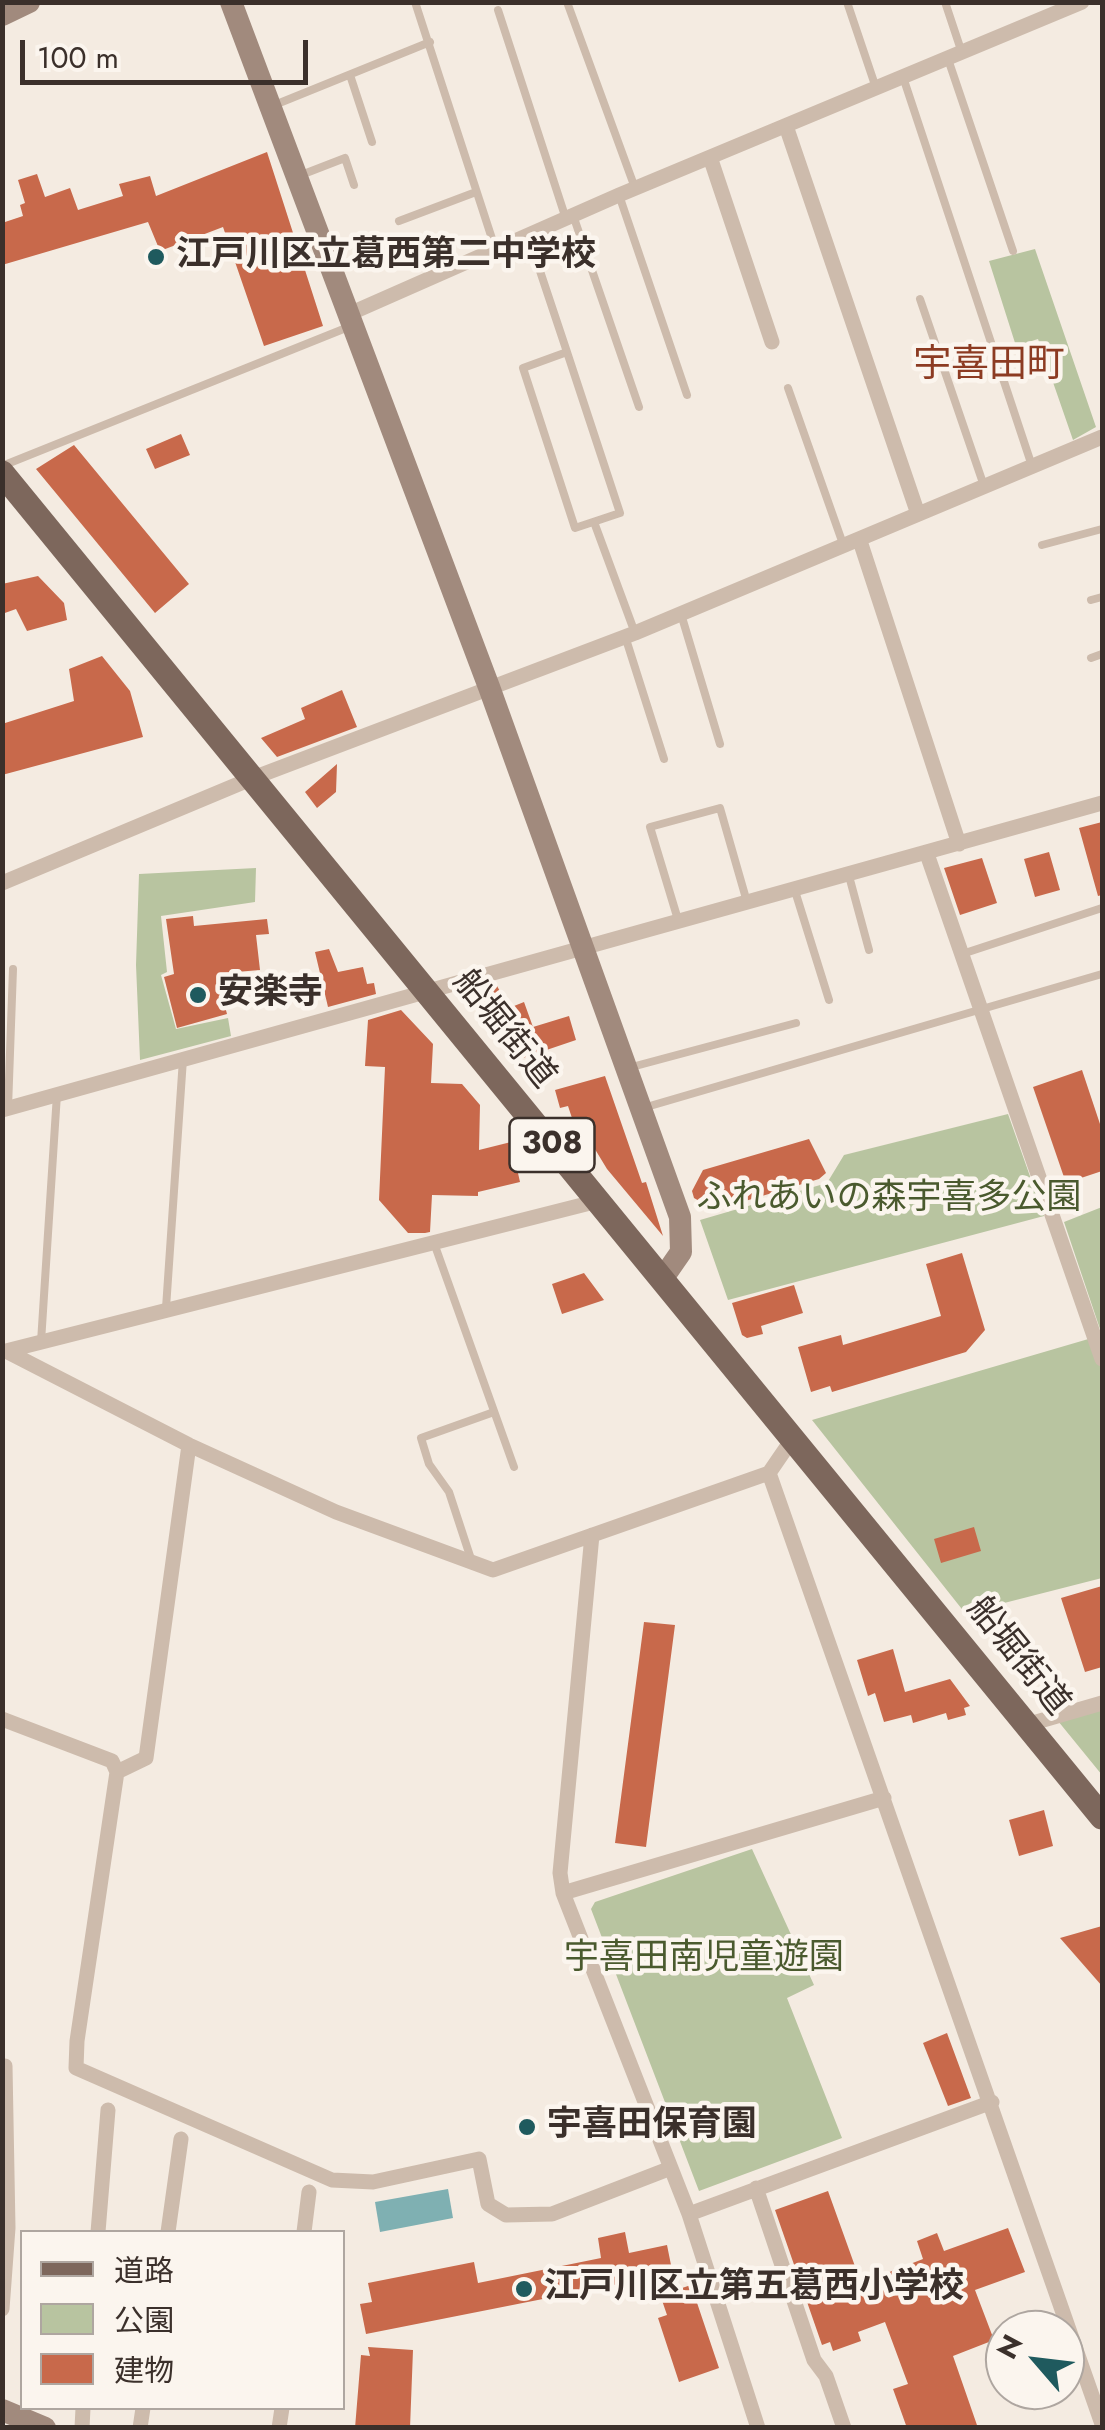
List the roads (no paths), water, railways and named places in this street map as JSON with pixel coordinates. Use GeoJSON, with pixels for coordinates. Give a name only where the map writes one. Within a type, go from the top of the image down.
{"type":"FeatureCollection","features":[{"type":"Feature","properties":{"kind":"main road","name":"船堀街道"},"geometry":{"type":"LineString","coordinates":[[2,474],[1102,1817]]}},
{"type":"Feature","properties":{"kind":"street"},"geometry":{"type":"LineString","coordinates":[[2,15],[29,2]]}},
{"type":"Feature","properties":{"kind":"street"},"geometry":{"type":"LineString","coordinates":[[232,2],[490,687],[642,1108],[683,1238],[682,1252],[663,1278]]}},
{"type":"Feature","properties":{"kind":"street"},"geometry":{"type":"LineString","coordinates":[[352,319],[627,192],[1082,2]]}},
{"type":"Feature","properties":{"kind":"street"},"geometry":{"type":"LineString","coordinates":[[786,126],[918,514]]}},
{"type":"Feature","properties":{"kind":"street"},"geometry":{"type":"LineString","coordinates":[[710,157],[772,342]]}},
{"type":"Feature","properties":{"kind":"street"},"geometry":{"type":"LineString","coordinates":[[2,883],[253,778],[630,635],[1102,437]]}},
{"type":"Feature","properties":{"kind":"street"},"geometry":{"type":"LineString","coordinates":[[852,544],[959,844]]}},
{"type":"Feature","properties":{"kind":"street"},"geometry":{"type":"LineString","coordinates":[[5,1109],[1102,803]]}},
{"type":"Feature","properties":{"kind":"street"},"geometry":{"type":"LineString","coordinates":[[927,854],[1102,1358]]}},
{"type":"Feature","properties":{"kind":"street"},"geometry":{"type":"LineString","coordinates":[[4,1351],[598,1202]]}},
{"type":"Feature","properties":{"kind":"street"},"geometry":{"type":"LineString","coordinates":[[4,1351],[189,1445],[336,1512],[492,1570],[769,1474],[793,1438]]}},
{"type":"Feature","properties":{"kind":"street"},"geometry":{"type":"LineString","coordinates":[[117,1772],[146,1758],[189,1445]]}},
{"type":"Feature","properties":{"kind":"street"},"geometry":{"type":"LineString","coordinates":[[769,1474],[1102,2424]]}},
{"type":"Feature","properties":{"kind":"street"},"geometry":{"type":"LineString","coordinates":[[592,1535],[560,1874],[563,1893],[689,2214],[758,2428]]}},
{"type":"Feature","properties":{"kind":"street"},"geometry":{"type":"LineString","coordinates":[[1026,1725],[1102,1703]]}},
{"type":"Feature","properties":{"kind":"street"},"geometry":{"type":"LineString","coordinates":[[2,1720],[112,1761],[117,1772],[76,2040],[76,2068],[332,2180],[373,2182],[478,2160],[488,2204],[506,2215],[552,2214],[670,2168]]}},
{"type":"Feature","properties":{"kind":"street"},"geometry":{"type":"LineString","coordinates":[[563,1893],[884,1798]]}},
{"type":"Feature","properties":{"kind":"street"},"geometry":{"type":"LineString","coordinates":[[2,2309],[8,2228],[5,2066]]}},
{"type":"Feature","properties":{"kind":"street"},"geometry":{"type":"LineString","coordinates":[[689,2214],[992,2102]]}},
{"type":"Feature","properties":{"kind":"street"},"geometry":{"type":"LineString","coordinates":[[98,2230],[108,2110]]}},
{"type":"Feature","properties":{"kind":"street"},"geometry":{"type":"LineString","coordinates":[[168,2230],[181,2139]]}},
{"type":"Feature","properties":{"kind":"street"},"geometry":{"type":"LineString","coordinates":[[756,2188],[814,2360],[826,2376],[844,2428]]}},
{"type":"Feature","properties":{"kind":"street"},"geometry":{"type":"LineString","coordinates":[[304,2230],[308,2192]]}},
{"type":"Feature","properties":{"kind":"street"},"geometry":{"type":"LineString","coordinates":[[2,2410],[45,2428]]}},
{"type":"Feature","properties":{"kind":"lane"},"geometry":{"type":"LineString","coordinates":[[414,2],[496,251]]}},
{"type":"Feature","properties":{"kind":"lane"},"geometry":{"type":"LineString","coordinates":[[567,2],[687,396]]}},
{"type":"Feature","properties":{"kind":"lane"},"geometry":{"type":"LineString","coordinates":[[848,2],[876,88]]}},
{"type":"Feature","properties":{"kind":"lane"},"geometry":{"type":"LineString","coordinates":[[945,2],[955,56],[1012,251]]}},
{"type":"Feature","properties":{"kind":"lane"},"geometry":{"type":"LineString","coordinates":[[1036,2],[1041,20]]}},
{"type":"Feature","properties":{"kind":"lane"},"geometry":{"type":"LineString","coordinates":[[498,10],[639,406]]}},
{"type":"Feature","properties":{"kind":"lane"},"geometry":{"type":"LineString","coordinates":[[272,106],[430,42]]}},
{"type":"Feature","properties":{"kind":"lane"},"geometry":{"type":"LineString","coordinates":[[350,75],[372,142]]}},
{"type":"Feature","properties":{"kind":"lane"},"geometry":{"type":"LineString","coordinates":[[903,77],[1032,466]]}},
{"type":"Feature","properties":{"kind":"lane"},"geometry":{"type":"LineString","coordinates":[[298,176],[345,158],[354,185]]}},
{"type":"Feature","properties":{"kind":"lane"},"geometry":{"type":"LineString","coordinates":[[400,221],[476,192]]}},
{"type":"Feature","properties":{"kind":"lane"},"geometry":{"type":"LineString","coordinates":[[529,238],[567,352],[620,513],[575,528],[523,368],[567,352]]}},
{"type":"Feature","properties":{"kind":"lane"},"geometry":{"type":"LineString","coordinates":[[920,298],[984,486]]}},
{"type":"Feature","properties":{"kind":"lane"},"geometry":{"type":"LineString","coordinates":[[2,466],[352,319]]}},
{"type":"Feature","properties":{"kind":"lane"},"geometry":{"type":"LineString","coordinates":[[788,388],[852,544]]}},
{"type":"Feature","properties":{"kind":"lane"},"geometry":{"type":"LineString","coordinates":[[594,522],[664,760]]}},
{"type":"Feature","properties":{"kind":"lane"},"geometry":{"type":"LineString","coordinates":[[1042,546],[1102,529]]}},
{"type":"Feature","properties":{"kind":"lane"},"geometry":{"type":"LineString","coordinates":[[1091,600],[1102,597]]}},
{"type":"Feature","properties":{"kind":"lane"},"geometry":{"type":"LineString","coordinates":[[681,614],[720,744]]}},
{"type":"Feature","properties":{"kind":"lane"},"geometry":{"type":"LineString","coordinates":[[1091,658],[1102,654]]}},
{"type":"Feature","properties":{"kind":"lane"},"geometry":{"type":"LineString","coordinates":[[679,923],[650,827],[720,808],[748,904]]}},
{"type":"Feature","properties":{"kind":"lane"},"geometry":{"type":"LineString","coordinates":[[849,876],[869,950]]}},
{"type":"Feature","properties":{"kind":"lane"},"geometry":{"type":"LineString","coordinates":[[795,891],[829,1000]]}},
{"type":"Feature","properties":{"kind":"lane"},"geometry":{"type":"LineString","coordinates":[[962,954],[1102,908]]}},
{"type":"Feature","properties":{"kind":"lane"},"geometry":{"type":"LineString","coordinates":[[5,1109],[12,969]]}},
{"type":"Feature","properties":{"kind":"lane"},"geometry":{"type":"LineString","coordinates":[[642,1108],[1102,974]]}},
{"type":"Feature","properties":{"kind":"lane"},"geometry":{"type":"LineString","coordinates":[[628,1068],[796,1023]]}},
{"type":"Feature","properties":{"kind":"lane"},"geometry":{"type":"LineString","coordinates":[[166,1308],[183,1059]]}},
{"type":"Feature","properties":{"kind":"lane"},"geometry":{"type":"LineString","coordinates":[[41,1342],[58,1094]]}},
{"type":"Feature","properties":{"kind":"lane"},"geometry":{"type":"LineString","coordinates":[[434,1243],[514,1467]]}},
{"type":"Feature","properties":{"kind":"lane"},"geometry":{"type":"LineString","coordinates":[[472,1563],[449,1492],[429,1464],[422,1438],[494,1412]]}},
{"type":"Feature","properties":{"kind":"water"},"geometry":{"type":"Polygon","coordinates":[[[448,2189],[453,2218],[380,2232],[375,2202],[448,2189]]]}},
{"type":"Feature","properties":{"kind":"place","name":"江戸川区立葛西第二中学校"},"geometry":{"type":"Point","coordinates":[156,257]}},
{"type":"Feature","properties":{"kind":"place","name":"安楽寺"},"geometry":{"type":"Point","coordinates":[198,995]}},
{"type":"Feature","properties":{"kind":"place","name":"宇喜田保育園"},"geometry":{"type":"Point","coordinates":[527,2127]}},
{"type":"Feature","properties":{"kind":"place","name":"江戸川区立第五葛西小学校"},"geometry":{"type":"Point","coordinates":[524,2289]}},
{"type":"Feature","properties":{"kind":"district","name":"宇喜田町"},"geometry":{"type":"Point","coordinates":[989,367]}},
{"type":"Feature","properties":{"kind":"park label","name":"ふれあいの森宇喜多公園"},"geometry":{"type":"Point","coordinates":[889,1200]}},
{"type":"Feature","properties":{"kind":"park label","name":"宇喜田南児童遊園"},"geometry":{"type":"Point","coordinates":[704,1960]}}]}
